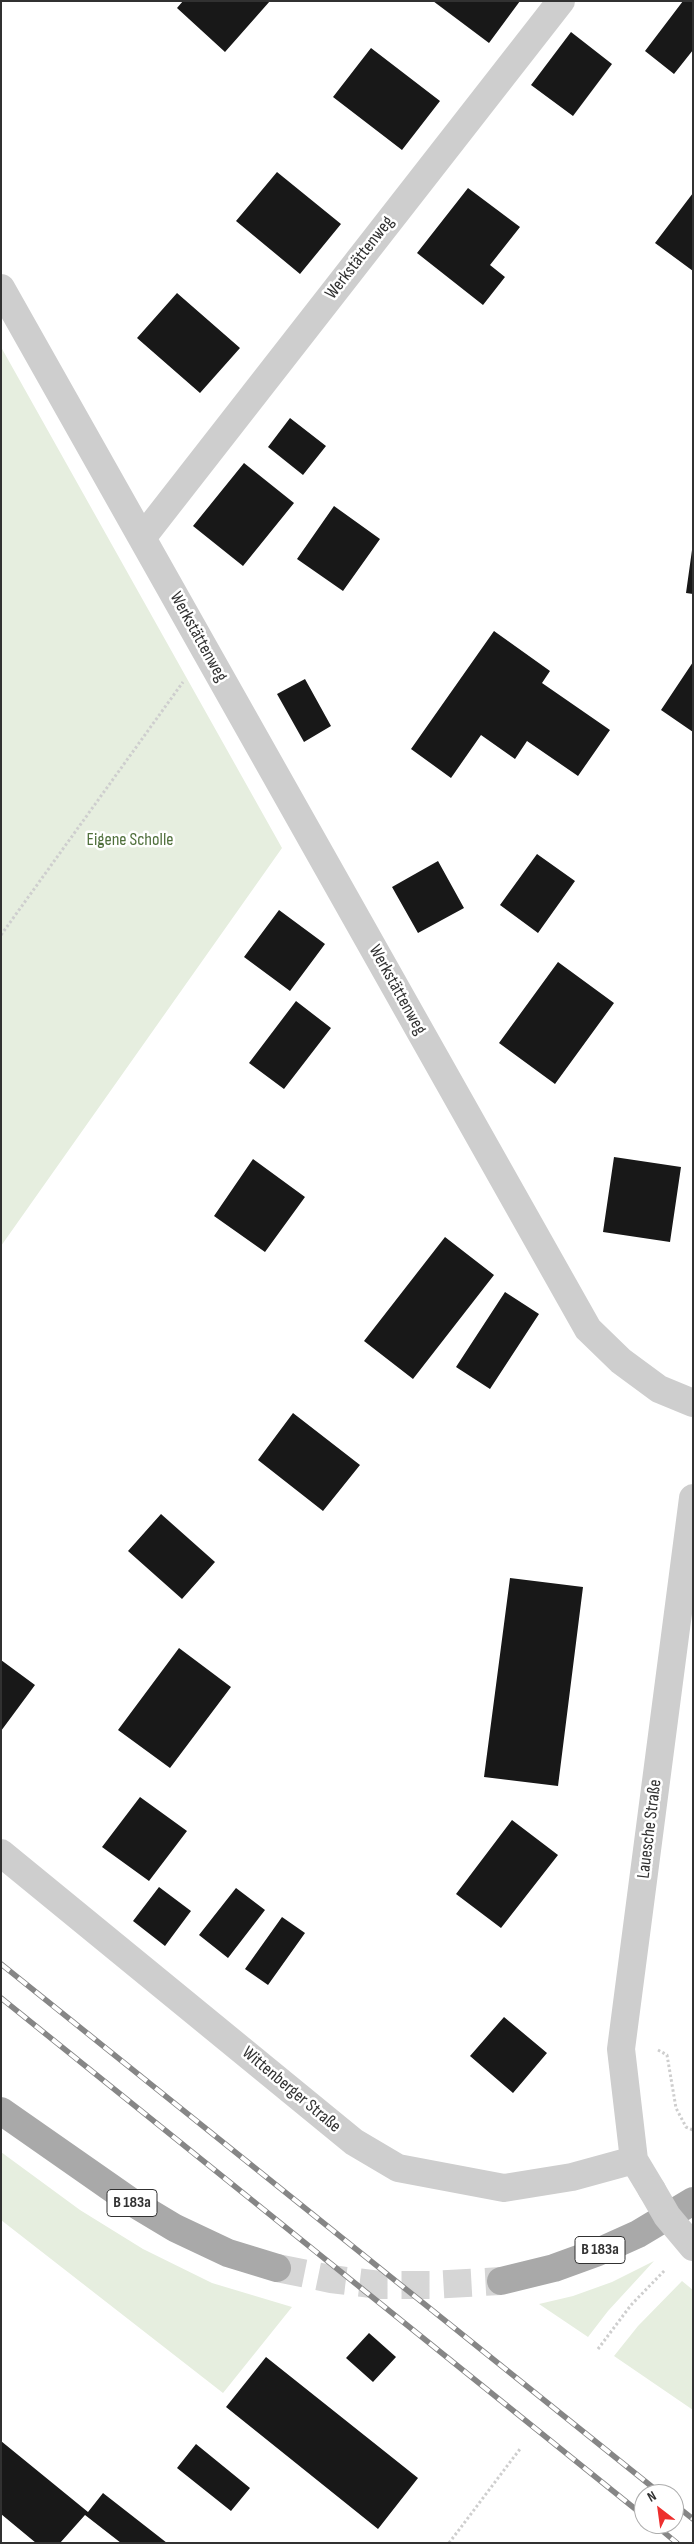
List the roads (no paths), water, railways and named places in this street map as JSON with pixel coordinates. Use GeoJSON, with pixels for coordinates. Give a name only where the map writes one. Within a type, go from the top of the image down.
{"type":"FeatureCollection","features":[{"type":"Feature","properties":{"kind":"main road","name":"B 183a"},"geometry":{"type":"LineString","coordinates":[[1,2111],[130,2201],[175,2228],[228,2252],[277,2268]]}},
{"type":"Feature","properties":{"kind":"main road","name":"B 183a"},"geometry":{"type":"LineString","coordinates":[[500,2281],[554,2268],[598,2252],[638,2234],[693,2201]]}},
{"type":"Feature","properties":{"kind":"street","name":"Werkstättenweg"},"geometry":{"type":"LineString","coordinates":[[142,538],[561,1]]}},
{"type":"Feature","properties":{"kind":"street","name":"Werkstättenweg"},"geometry":{"type":"LineString","coordinates":[[1,288],[588,1329],[621,1361],[658,1389],[693,1403]]}},
{"type":"Feature","properties":{"kind":"street","name":"Lauesche Straße"},"geometry":{"type":"LineString","coordinates":[[634,2160],[621,2049],[693,1498]]}},
{"type":"Feature","properties":{"kind":"street","name":"Wittenberger Straße"},"geometry":{"type":"LineString","coordinates":[[1,1853],[354,2142],[398,2168],[504,2188],[572,2177],[634,2160]]}},
{"type":"Feature","properties":{"kind":"street"},"geometry":{"type":"LineString","coordinates":[[634,2160],[667,2216],[693,2247]]}},
{"type":"Feature","properties":{"kind":"tunnel"},"geometry":{"type":"LineString","coordinates":[[277,2268],[331,2279],[380,2285],[430,2285],[501,2281]]}},
{"type":"Feature","properties":{"kind":"railway"},"geometry":{"type":"LineString","coordinates":[[1,1964],[649,2484]]}},
{"type":"Feature","properties":{"kind":"railway"},"geometry":{"type":"LineString","coordinates":[[1,1998],[634,2508]]}},
{"type":"Feature","properties":{"kind":"railway"},"geometry":{"type":"LineString","coordinates":[[684,2512],[693,2519]]}},
{"type":"Feature","properties":{"kind":"railway"},"geometry":{"type":"LineString","coordinates":[[666,2534],[677,2543]]}},
{"type":"Feature","properties":{"kind":"park label","name":"Eigene Scholle"},"geometry":{"type":"Point","coordinates":[130,840]}}]}
